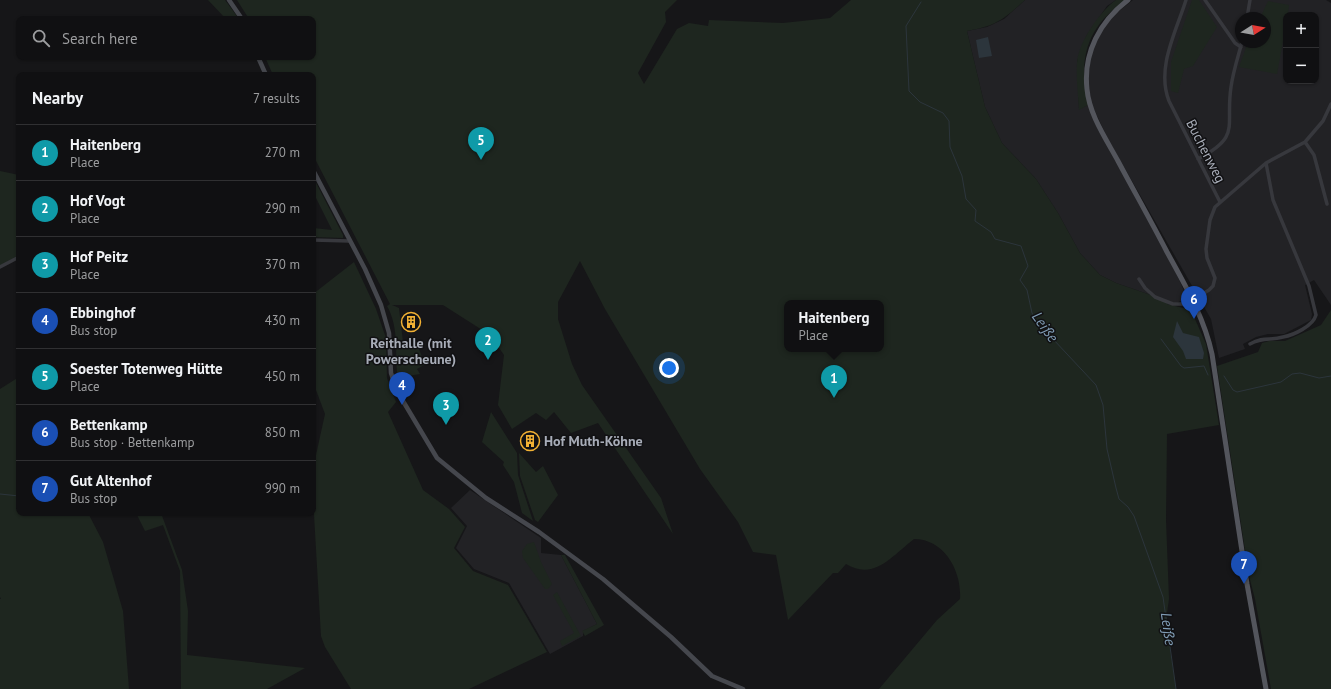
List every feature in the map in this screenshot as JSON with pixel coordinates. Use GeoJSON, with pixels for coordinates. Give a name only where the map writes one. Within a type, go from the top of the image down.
{"type":"FeatureCollection","features":[{"type":"Feature","properties":{"kind":"main road"},"geometry":{"type":"LineString","coordinates":[[1128,0],[1106,21],[1092,46],[1087,68],[1088,95],[1093,112],[1105,136],[1193,301],[1206,330],[1212,354],[1247,584],[1266,689]]}},
{"type":"Feature","properties":{"kind":"street"},"geometry":{"type":"LineString","coordinates":[[229,0],[240,16]]}},
{"type":"Feature","properties":{"kind":"street","name":"Buchenweg"},"geometry":{"type":"LineString","coordinates":[[1186,0],[1166,60],[1164,80],[1169,101],[1220,202],[1215,207],[1210,220],[1206,249],[1207,258],[1214,276],[1214,283],[1210,290],[1193,301]]}},
{"type":"Feature","properties":{"kind":"street"},"geometry":{"type":"LineString","coordinates":[[1205,0],[1235,43]]}},
{"type":"Feature","properties":{"kind":"street"},"geometry":{"type":"LineString","coordinates":[[1248,12],[1250,0]]}},
{"type":"Feature","properties":{"kind":"street"},"geometry":{"type":"LineString","coordinates":[[1198,159],[1220,146],[1229,132],[1231,88],[1241,48]]}},
{"type":"Feature","properties":{"kind":"street"},"geometry":{"type":"LineString","coordinates":[[259,60],[265,72]]}},
{"type":"Feature","properties":{"kind":"street"},"geometry":{"type":"LineString","coordinates":[[1220,202],[1266,163],[1305,142],[1323,121],[1331,104]]}},
{"type":"Feature","properties":{"kind":"street"},"geometry":{"type":"LineString","coordinates":[[1305,142],[1314,155],[1327,204]]}},
{"type":"Feature","properties":{"kind":"street"},"geometry":{"type":"LineString","coordinates":[[1250,344],[1262,338],[1284,337],[1308,325],[1315,318],[1315,306],[1309,286],[1272,196],[1266,163]]}},
{"type":"Feature","properties":{"kind":"street"},"geometry":{"type":"LineString","coordinates":[[316,176],[372,283],[385,316],[389,333],[391,368],[395,386],[404,404],[438,458],[486,498],[539,532],[603,579],[671,637],[712,676],[743,689]]}},
{"type":"Feature","properties":{"kind":"street"},"geometry":{"type":"LineString","coordinates":[[316,240],[349,241]]}},
{"type":"Feature","properties":{"kind":"street"},"geometry":{"type":"LineString","coordinates":[[0,268],[16,259]]}},
{"type":"Feature","properties":{"kind":"street"},"geometry":{"type":"LineString","coordinates":[[1139,279],[1148,291],[1163,302],[1181,305],[1193,301]]}},
{"type":"Feature","properties":{"kind":"shaded area"},"geometry":{"type":"Polygon","coordinates":[[[208,0],[225,0],[237,16],[223,16],[208,0]]]}},
{"type":"Feature","properties":{"kind":"shaded area"},"geometry":{"type":"Polygon","coordinates":[[[237,0],[677,0],[665,12],[666,22],[638,73],[644,84],[677,29],[689,23],[708,26],[709,20],[783,23],[830,18],[851,0],[1025,0],[1011,13],[999,21],[985,27],[967,31],[985,107],[1002,143],[1036,179],[1058,213],[1080,253],[1100,275],[1116,283],[1168,301],[1167,304],[1191,310],[1206,344],[1219,425],[1167,434],[1166,520],[1169,599],[1167,629],[1176,689],[879,689],[937,620],[960,599],[958,578],[949,559],[943,551],[935,545],[925,540],[914,539],[890,559],[874,568],[865,570],[856,569],[846,564],[838,573],[833,573],[788,620],[776,555],[753,552],[738,522],[700,469],[605,309],[580,261],[558,302],[558,319],[572,364],[582,385],[661,498],[673,534],[598,423],[571,433],[554,412],[546,420],[536,413],[512,429],[498,405],[504,355],[490,335],[443,305],[392,305],[399,308],[403,342],[408,346],[417,344],[424,362],[424,365],[417,369],[420,374],[408,376],[406,382],[398,380],[394,324],[387,306],[390,304],[316,161],[316,72],[272,72],[266,60],[316,60],[316,16],[247,16],[237,0]]]}},
{"type":"Feature","properties":{"kind":"shaded area"},"geometry":{"type":"Polygon","coordinates":[[[1025,0],[1116,0],[1107,6],[1087,35],[1077,61],[1079,109],[1088,105],[1173,266],[1185,293],[1185,298],[1181,301],[1176,303],[1168,301],[1116,283],[1100,275],[1080,253],[1058,213],[1036,179],[1002,143],[985,107],[967,31],[987,27],[1004,19],[1025,0]]]}},
{"type":"Feature","properties":{"kind":"shaded area"},"geometry":{"type":"Polygon","coordinates":[[[1116,0],[1126,0],[1112,10],[1102,21],[1088,45],[1084,73],[1088,105],[1079,110],[1077,63],[1081,46],[1097,19],[1116,0]]]}},
{"type":"Feature","properties":{"kind":"shaded area"},"geometry":{"type":"Polygon","coordinates":[[[1133,0],[1326,0],[1331,3],[1331,305],[1314,280],[1305,285],[1312,314],[1311,320],[1284,334],[1268,334],[1256,337],[1243,344],[1245,349],[1219,358],[1211,319],[1108,139],[1091,103],[1088,76],[1092,51],[1101,31],[1115,14],[1133,0]]]}},
{"type":"Feature","properties":{"kind":"shaded area"},"geometry":{"type":"Polygon","coordinates":[[[1192,0],[1199,0],[1217,27],[1193,66],[1184,69],[1178,93],[1171,91],[1171,62],[1192,0]]]}},
{"type":"Feature","properties":{"kind":"shaded area"},"geometry":{"type":"Polygon","coordinates":[[[1268,1],[1289,5],[1288,12],[1283,12],[1283,41],[1277,74],[1239,67],[1246,48],[1271,48],[1271,12],[1263,12],[1268,1]]]}},
{"type":"Feature","properties":{"kind":"shaded area"},"geometry":{"type":"Polygon","coordinates":[[[988,37],[992,56],[979,58],[976,40],[988,37]]]}},
{"type":"Feature","properties":{"kind":"shaded area"},"geometry":{"type":"Polygon","coordinates":[[[0,171],[16,174],[16,257],[0,266],[0,171]]]}},
{"type":"Feature","properties":{"kind":"shaded area"},"geometry":{"type":"Polygon","coordinates":[[[316,183],[343,235],[343,238],[316,237],[316,228],[332,230],[316,198],[316,183]]]}},
{"type":"Feature","properties":{"kind":"shaded area"},"geometry":{"type":"Polygon","coordinates":[[[354,262],[376,309],[386,338],[387,378],[396,402],[388,412],[423,490],[449,509],[465,527],[454,548],[473,571],[508,585],[547,652],[469,689],[351,689],[325,647],[321,636],[314,516],[316,516],[316,455],[325,414],[316,390],[316,292],[354,262]]]}},
{"type":"Feature","properties":{"kind":"shaded area"},"geometry":{"type":"Polygon","coordinates":[[[1331,310],[1331,689],[1271,689],[1255,599],[1249,576],[1217,366],[1258,352],[1262,343],[1269,341],[1285,341],[1321,325],[1331,310]]]}},
{"type":"Feature","properties":{"kind":"shaded area"},"geometry":{"type":"Polygon","coordinates":[[[1177,321],[1183,333],[1199,337],[1204,353],[1203,359],[1186,359],[1183,351],[1173,337],[1177,321]]]}},
{"type":"Feature","properties":{"kind":"shaded area"},"geometry":{"type":"Polygon","coordinates":[[[16,379],[16,516],[90,516],[103,542],[123,611],[129,689],[0,689],[0,389],[16,379]]]}},
{"type":"Feature","properties":{"kind":"shaded area"},"geometry":{"type":"Polygon","coordinates":[[[491,412],[517,453],[518,475],[533,521],[522,513],[514,482],[503,465],[504,462],[482,442],[491,412]]]}},
{"type":"Feature","properties":{"kind":"shaded area"},"geometry":{"type":"Polygon","coordinates":[[[519,453],[536,472],[543,466],[558,495],[538,522],[535,520],[520,476],[519,453]]]}},
{"type":"Feature","properties":{"kind":"shaded area"},"geometry":{"type":"Polygon","coordinates":[[[470,490],[541,538],[541,553],[561,555],[597,624],[583,631],[583,636],[550,654],[509,583],[474,569],[456,548],[467,526],[451,508],[470,490]]]}},
{"type":"Feature","properties":{"kind":"shaded area"},"geometry":{"type":"Polygon","coordinates":[[[138,516],[162,516],[182,570],[188,611],[187,655],[305,668],[267,689],[181,689],[180,571],[163,525],[145,531],[138,516]]]}},
{"type":"Feature","properties":{"kind":"shaded area"},"geometry":{"type":"Polygon","coordinates":[[[534,542],[541,562],[552,584],[548,589],[545,589],[523,558],[522,551],[527,544],[534,542]]]}},
{"type":"Feature","properties":{"kind":"shaded area"},"geometry":{"type":"Polygon","coordinates":[[[561,555],[565,555],[604,625],[585,636],[582,631],[597,624],[561,555]]]}},
{"type":"Feature","properties":{"kind":"shaded area"},"geometry":{"type":"Polygon","coordinates":[[[557,592],[581,636],[562,646],[560,641],[574,633],[553,595],[557,592]]]}},
{"type":"Feature","properties":{"kind":"waterway","name":"Leiße"},"geometry":{"type":"LineString","coordinates":[[921,2],[906,26],[909,91],[920,102],[943,113],[949,121],[950,147],[962,176],[966,199],[976,210],[975,221],[991,232],[995,239],[1021,246],[1028,266],[1020,280],[1027,290],[1032,313],[1038,323],[1096,385],[1103,405],[1107,449],[1119,499],[1128,507],[1134,516],[1163,597],[1176,689]]}},
{"type":"Feature","properties":{"kind":"waterway"},"geometry":{"type":"LineString","coordinates":[[1161,339],[1181,366],[1184,368],[1204,366],[1208,375]]}},
{"type":"Feature","properties":{"kind":"waterway"},"geometry":{"type":"LineString","coordinates":[[1224,376],[1233,390],[1237,392],[1281,382],[1292,374],[1300,373],[1319,378],[1331,376]]}},
{"type":"Feature","properties":{"kind":"waterway"},"geometry":{"type":"LineString","coordinates":[[0,494],[16,496]]}},
{"type":"Feature","properties":{"kind":"place","name":"Soester Totenweg Hütte"},"geometry":{"type":"Point","coordinates":[481,160]}},
{"type":"Feature","properties":{"kind":"place","name":"Bettenkamp"},"geometry":{"type":"Point","coordinates":[1194,319]}},
{"type":"Feature","properties":{"kind":"place","name":"Reithalle (mit Powerscheune)"},"geometry":{"type":"Point","coordinates":[411,322]}},
{"type":"Feature","properties":{"kind":"place","name":"Hof Vogt"},"geometry":{"type":"Point","coordinates":[488,360]}},
{"type":"Feature","properties":{"kind":"place","name":"Haitenberg"},"geometry":{"type":"Point","coordinates":[834,398]}},
{"type":"Feature","properties":{"kind":"place","name":"Ebbinghof"},"geometry":{"type":"Point","coordinates":[402,405]}},
{"type":"Feature","properties":{"kind":"place","name":"Hof Peitz"},"geometry":{"type":"Point","coordinates":[446,425]}},
{"type":"Feature","properties":{"kind":"place","name":"Hof Muth-Köhne"},"geometry":{"type":"Point","coordinates":[530,441]}},
{"type":"Feature","properties":{"kind":"place","name":"Gut Altenhof"},"geometry":{"type":"Point","coordinates":[1244,584]}}]}
